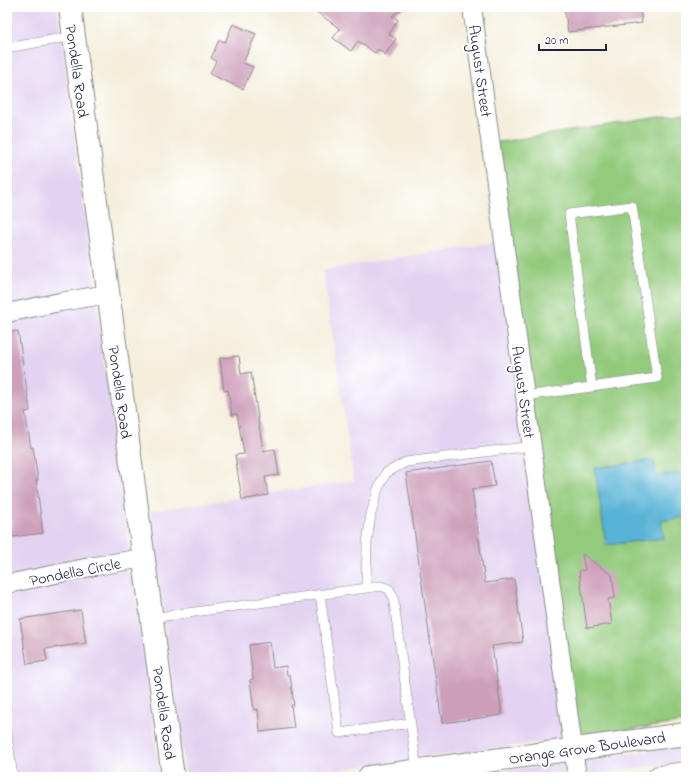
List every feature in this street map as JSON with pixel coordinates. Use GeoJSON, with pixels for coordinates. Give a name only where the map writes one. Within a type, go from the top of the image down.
{"type":"FeatureCollection","features":[{"type":"Feature","properties":{"kind":"main road","name":"Pondella Road"},"geometry":{"type":"LineString","coordinates":[[70,7],[173,777]]}},
{"type":"Feature","properties":{"kind":"main road","name":"Orange Grove Boulevard"},"geometry":{"type":"LineString","coordinates":[[369,777],[418,774],[573,749],[686,734]]}},
{"type":"Feature","properties":{"kind":"main road"},"geometry":{"type":"LineString","coordinates":[[659,777],[686,773]]}},
{"type":"Feature","properties":{"kind":"street","name":"August Street"},"geometry":{"type":"LineString","coordinates":[[472,7],[577,777]]}},
{"type":"Feature","properties":{"kind":"street"},"geometry":{"type":"LineString","coordinates":[[7,313],[67,300],[108,294]]}},
{"type":"Feature","properties":{"kind":"street","name":"Pondella Circle"},"geometry":{"type":"LineString","coordinates":[[7,584],[143,558]]}},
{"type":"Feature","properties":{"kind":"lane"},"geometry":{"type":"LineString","coordinates":[[7,48],[74,36]]}},
{"type":"Feature","properties":{"kind":"lane"},"geometry":{"type":"LineString","coordinates":[[525,396],[592,387],[657,378],[632,206],[569,214],[592,387]]}},
{"type":"Feature","properties":{"kind":"lane"},"geometry":{"type":"LineString","coordinates":[[366,588],[367,543],[371,514],[378,489],[386,473],[406,462],[532,446]]}},
{"type":"Feature","properties":{"kind":"lane"},"geometry":{"type":"LineString","coordinates":[[151,618],[381,586],[389,588],[393,596],[418,774]]}},
{"type":"Feature","properties":{"kind":"lane"},"geometry":{"type":"LineString","coordinates":[[320,594],[339,733],[410,723]]}},
{"type":"Feature","properties":{"kind":"lane"},"geometry":{"type":"LineString","coordinates":[[7,734],[13,777]]}},
{"type":"Feature","properties":{"kind":"shaded area"},"geometry":{"type":"Polygon","coordinates":[[[7,7],[57,7],[160,777],[7,777],[7,7]]]}},
{"type":"Feature","properties":{"kind":"shaded area"},"geometry":{"type":"Polygon","coordinates":[[[502,241],[578,737],[282,777],[186,777],[150,511],[354,481],[323,270],[502,241]]]}},
{"type":"Feature","properties":{"kind":"shaded area"},"geometry":{"type":"Polygon","coordinates":[[[686,746],[686,762],[575,777],[456,777],[686,746]]]}},
{"type":"Feature","properties":{"kind":"green space"},"geometry":{"type":"Polygon","coordinates":[[[685,113],[686,722],[578,737],[487,144],[685,113]]]}},
{"type":"Feature","properties":{"kind":"water"},"geometry":{"type":"Polygon","coordinates":[[[654,460],[656,476],[683,472],[686,492],[686,517],[661,521],[664,538],[606,545],[595,468],[654,460]]]}},
{"type":"Feature","properties":{"kind":"building"},"geometry":{"type":"Polygon","coordinates":[[[310,7],[405,7],[392,16],[398,20],[389,34],[396,39],[385,55],[378,49],[375,53],[358,41],[351,51],[333,38],[340,29],[310,7]]]}},
{"type":"Feature","properties":{"kind":"building"},"geometry":{"type":"Polygon","coordinates":[[[564,7],[640,7],[642,23],[568,32],[564,7]]]}},
{"type":"Feature","properties":{"kind":"building"},"geometry":{"type":"Polygon","coordinates":[[[233,24],[256,34],[243,63],[253,67],[243,89],[210,74],[216,61],[211,58],[219,40],[225,42],[233,24]]]}},
{"type":"Feature","properties":{"kind":"building"},"geometry":{"type":"Polygon","coordinates":[[[18,331],[30,411],[25,412],[31,448],[33,447],[38,480],[36,480],[43,533],[13,537],[7,494],[7,332],[18,331]]]}},
{"type":"Feature","properties":{"kind":"building"},"geometry":{"type":"Polygon","coordinates":[[[239,356],[241,374],[251,372],[263,451],[275,449],[279,475],[265,477],[268,495],[242,500],[235,455],[244,454],[237,414],[232,415],[228,390],[224,391],[220,358],[239,356]]]}},
{"type":"Feature","properties":{"kind":"building"},"geometry":{"type":"Polygon","coordinates":[[[491,461],[495,486],[472,489],[485,583],[514,579],[523,642],[492,646],[502,715],[442,723],[406,473],[491,461]]]}},
{"type":"Feature","properties":{"kind":"building"},"geometry":{"type":"Polygon","coordinates":[[[582,554],[612,575],[615,598],[608,599],[612,624],[587,628],[579,571],[585,570],[582,554]]]}},
{"type":"Feature","properties":{"kind":"building"},"geometry":{"type":"Polygon","coordinates":[[[81,610],[86,643],[45,649],[47,661],[27,664],[20,619],[81,610]]]}},
{"type":"Feature","properties":{"kind":"building"},"geometry":{"type":"Polygon","coordinates":[[[270,642],[273,668],[286,666],[287,675],[290,675],[294,705],[291,705],[294,728],[260,732],[258,709],[254,710],[250,680],[253,679],[249,645],[270,642]]]}}]}
